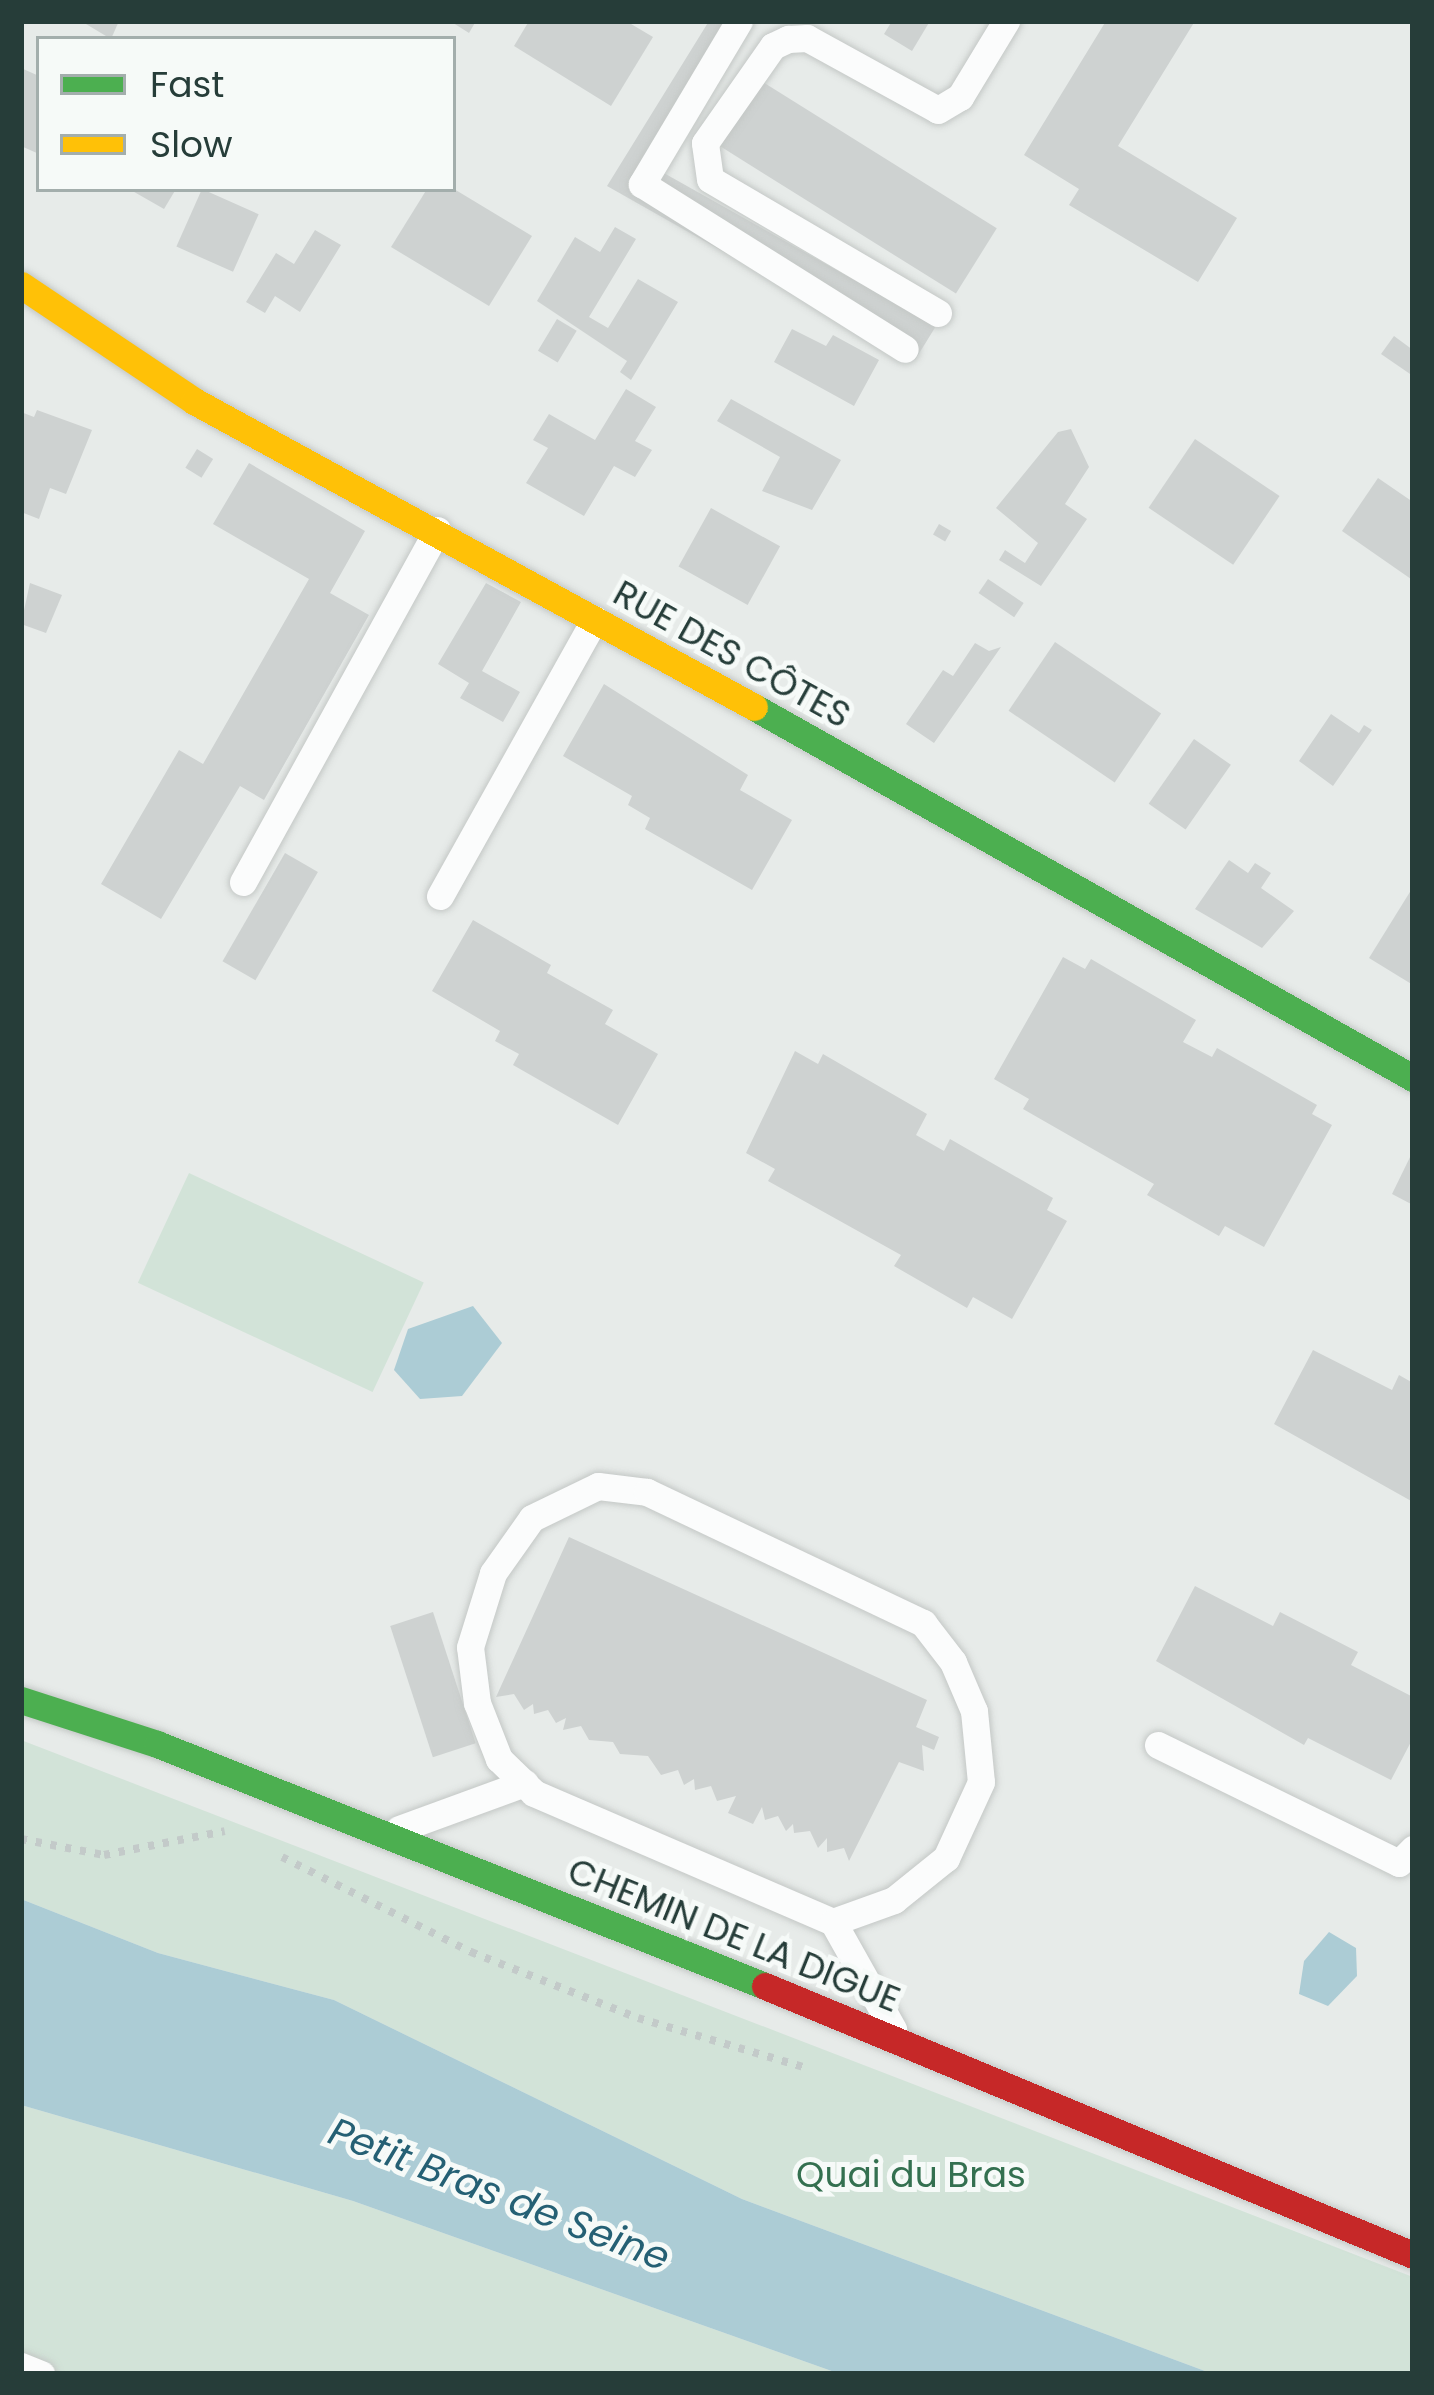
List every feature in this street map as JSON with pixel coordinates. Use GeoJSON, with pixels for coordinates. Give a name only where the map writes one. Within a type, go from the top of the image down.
{"type":"FeatureCollection","features":[{"type":"Feature","properties":{"kind":"street","name":"RUE DES CÔTES"},"geometry":{"type":"LineString","coordinates":[[21,285],[194,400],[437,530],[1413,1078]]}},
{"type":"Feature","properties":{"kind":"street","name":"CHEMIN DE LA DIGUE"},"geometry":{"type":"LineString","coordinates":[[21,1700],[384,1833],[1413,2254]]}},
{"type":"Feature","properties":{"kind":"lane"},"geometry":{"type":"LineString","coordinates":[[739,21],[643,184],[905,349]]}},
{"type":"Feature","properties":{"kind":"lane"},"geometry":{"type":"LineString","coordinates":[[938,313],[710,179],[706,142],[773,46],[788,39],[807,38],[938,110],[960,97],[1006,21]]}},
{"type":"Feature","properties":{"kind":"lane"},"geometry":{"type":"LineString","coordinates":[[243,882],[437,530]]}},
{"type":"Feature","properties":{"kind":"lane"},"geometry":{"type":"LineString","coordinates":[[440,896],[595,619]]}},
{"type":"Feature","properties":{"kind":"lane"},"geometry":{"type":"LineString","coordinates":[[833,1922],[894,1900],[946,1858],[981,1782],[974,1712],[960,1678],[923,1623],[647,1492],[598,1486],[563,1498],[532,1518],[493,1573],[470,1647],[477,1703],[500,1759],[524,1784],[833,1922],[901,2043]]}},
{"type":"Feature","properties":{"kind":"lane"},"geometry":{"type":"LineString","coordinates":[[1158,1745],[1399,1863],[1413,1850]]}},
{"type":"Feature","properties":{"kind":"lane"},"geometry":{"type":"LineString","coordinates":[[384,1833],[524,1784]]}},
{"type":"Feature","properties":{"kind":"lane"},"geometry":{"type":"LineString","coordinates":[[21,2366],[41,2374]]}},
{"type":"Feature","properties":{"kind":"path"},"geometry":{"type":"LineString","coordinates":[[21,1839],[104,1855],[227,1830],[248,1840]]}},
{"type":"Feature","properties":{"kind":"path"},"geometry":{"type":"LineString","coordinates":[[268,1850],[471,1952],[638,2018],[813,2070]]}},
{"type":"Feature","properties":{"kind":"green space"},"geometry":{"type":"Polygon","coordinates":[[[189,1173],[424,1282],[373,1392],[138,1283],[189,1173]]]}},
{"type":"Feature","properties":{"kind":"green space","name":"Quai du Bras"},"geometry":{"type":"Polygon","coordinates":[[[21,1740],[1413,2277],[1413,2374],[1213,2374],[742,2199],[334,2000],[158,1953],[21,1899],[21,1740]]]}},
{"type":"Feature","properties":{"kind":"green space"},"geometry":{"type":"Polygon","coordinates":[[[21,2105],[353,2201],[840,2374],[21,2374],[21,2105]]]}},
{"type":"Feature","properties":{"kind":"water"},"geometry":{"type":"Polygon","coordinates":[[[473,1306],[502,1343],[462,1396],[420,1399],[394,1370],[408,1329],[473,1306]]]}},
{"type":"Feature","properties":{"kind":"water","name":"Petit Bras de Seine"},"geometry":{"type":"Polygon","coordinates":[[[21,1899],[158,1953],[334,2000],[742,2199],[1213,2374],[840,2374],[353,2201],[21,2105],[21,1899]]]}},
{"type":"Feature","properties":{"kind":"water"},"geometry":{"type":"Polygon","coordinates":[[[1329,1932],[1356,1948],[1357,1976],[1328,2006],[1299,1994],[1304,1961],[1329,1932]]]}},
{"type":"Feature","properties":{"kind":"building"},"geometry":{"type":"Polygon","coordinates":[[[81,21],[119,21],[112,36],[81,21]]]}},
{"type":"Feature","properties":{"kind":"building"},"geometry":{"type":"Polygon","coordinates":[[[450,21],[476,21],[469,33],[450,21]]]}},
{"type":"Feature","properties":{"kind":"building"},"geometry":{"type":"Polygon","coordinates":[[[529,21],[626,21],[653,37],[611,106],[514,46],[529,21]]]}},
{"type":"Feature","properties":{"kind":"building"},"geometry":{"type":"Polygon","coordinates":[[[709,21],[755,21],[662,172],[936,326],[915,360],[607,186],[709,21]]]}},
{"type":"Feature","properties":{"kind":"building"},"geometry":{"type":"Polygon","coordinates":[[[892,21],[930,21],[912,51],[884,34],[892,21]]]}},
{"type":"Feature","properties":{"kind":"building"},"geometry":{"type":"Polygon","coordinates":[[[1106,21],[1195,21],[1118,146],[1237,218],[1198,282],[1069,205],[1079,189],[1024,155],[1106,21]]]}},
{"type":"Feature","properties":{"kind":"building"},"geometry":{"type":"Polygon","coordinates":[[[21,68],[36,75],[36,153],[21,146],[21,68]]]}},
{"type":"Feature","properties":{"kind":"building"},"geometry":{"type":"Polygon","coordinates":[[[761,81],[997,228],[956,294],[720,146],[761,81]]]}},
{"type":"Feature","properties":{"kind":"building"},"geometry":{"type":"Polygon","coordinates":[[[456,190],[532,236],[489,306],[391,247],[425,192],[456,190]]]}},
{"type":"Feature","properties":{"kind":"building"},"geometry":{"type":"Polygon","coordinates":[[[134,192],[174,192],[164,209],[134,192]]]}},
{"type":"Feature","properties":{"kind":"building"},"geometry":{"type":"Polygon","coordinates":[[[201,192],[259,214],[233,272],[176,247],[201,192]]]}},
{"type":"Feature","properties":{"kind":"building"},"geometry":{"type":"Polygon","coordinates":[[[615,227],[636,239],[589,317],[608,328],[638,279],[678,302],[631,380],[620,372],[627,361],[537,301],[575,237],[600,252],[615,227]]]}},
{"type":"Feature","properties":{"kind":"building"},"geometry":{"type":"Polygon","coordinates":[[[315,230],[341,245],[300,312],[275,296],[265,313],[246,302],[276,253],[294,264],[315,230]]]}},
{"type":"Feature","properties":{"kind":"building"},"geometry":{"type":"Polygon","coordinates":[[[557,319],[577,331],[558,363],[538,351],[557,319]]]}},
{"type":"Feature","properties":{"kind":"building"},"geometry":{"type":"Polygon","coordinates":[[[792,329],[826,346],[833,335],[879,360],[854,406],[774,362],[792,329]]]}},
{"type":"Feature","properties":{"kind":"building"},"geometry":{"type":"Polygon","coordinates":[[[1394,336],[1413,350],[1413,376],[1381,354],[1394,336]]]}},
{"type":"Feature","properties":{"kind":"building"},"geometry":{"type":"Polygon","coordinates":[[[626,389],[656,407],[635,441],[652,450],[635,477],[614,466],[584,516],[526,483],[548,448],[533,440],[549,414],[595,440],[626,389]]]}},
{"type":"Feature","properties":{"kind":"building"},"geometry":{"type":"Polygon","coordinates":[[[731,399],[841,460],[812,510],[762,491],[780,457],[717,421],[731,399]]]}},
{"type":"Feature","properties":{"kind":"building"},"geometry":{"type":"Polygon","coordinates":[[[37,410],[92,430],[66,494],[50,488],[39,519],[21,512],[21,412],[34,417],[37,410]]]}},
{"type":"Feature","properties":{"kind":"building"},"geometry":{"type":"Polygon","coordinates":[[[1071,429],[1089,467],[1065,504],[1087,519],[1041,586],[999,560],[1005,550],[1025,563],[1038,543],[996,508],[1058,432],[1071,429]]]}},
{"type":"Feature","properties":{"kind":"building"},"geometry":{"type":"Polygon","coordinates":[[[1195,439],[1280,496],[1233,565],[1149,508],[1195,439]]]}},
{"type":"Feature","properties":{"kind":"building"},"geometry":{"type":"Polygon","coordinates":[[[197,449],[213,459],[201,478],[185,468],[197,449]]]}},
{"type":"Feature","properties":{"kind":"building"},"geometry":{"type":"Polygon","coordinates":[[[249,463],[365,531],[330,593],[369,615],[264,800],[240,786],[161,919],[101,884],[179,750],[203,764],[309,579],[213,524],[249,463]]]}},
{"type":"Feature","properties":{"kind":"building"},"geometry":{"type":"Polygon","coordinates":[[[1378,478],[1413,502],[1411,579],[1342,531],[1378,478]]]}},
{"type":"Feature","properties":{"kind":"building"},"geometry":{"type":"Polygon","coordinates":[[[711,508],[780,546],[748,605],[679,567],[711,508]]]}},
{"type":"Feature","properties":{"kind":"building"},"geometry":{"type":"Polygon","coordinates":[[[939,524],[951,531],[945,541],[933,534],[939,524]]]}},
{"type":"Feature","properties":{"kind":"building"},"geometry":{"type":"Polygon","coordinates":[[[988,579],[1024,603],[1014,617],[978,593],[988,579]]]}},
{"type":"Feature","properties":{"kind":"building"},"geometry":{"type":"Polygon","coordinates":[[[30,583],[62,595],[46,633],[21,624],[30,583]]]}},
{"type":"Feature","properties":{"kind":"building"},"geometry":{"type":"Polygon","coordinates":[[[486,583],[521,602],[482,671],[520,692],[503,722],[460,698],[469,683],[438,664],[486,583]]]}},
{"type":"Feature","properties":{"kind":"building"},"geometry":{"type":"Polygon","coordinates":[[[1055,642],[1161,714],[1115,782],[1009,711],[1055,642]]]}},
{"type":"Feature","properties":{"kind":"building"},"geometry":{"type":"Polygon","coordinates":[[[975,643],[989,651],[1001,647],[934,743],[906,724],[943,670],[953,676],[975,643]]]}},
{"type":"Feature","properties":{"kind":"building"},"geometry":{"type":"Polygon","coordinates":[[[604,684],[748,775],[740,790],[792,820],[752,890],[645,829],[650,818],[628,805],[632,796],[563,756],[604,684]]]}},
{"type":"Feature","properties":{"kind":"building"},"geometry":{"type":"Polygon","coordinates":[[[1331,714],[1359,733],[1364,725],[1372,730],[1333,786],[1299,761],[1331,714]]]}},
{"type":"Feature","properties":{"kind":"building"},"geometry":{"type":"Polygon","coordinates":[[[1194,739],[1231,765],[1186,830],[1149,804],[1194,739]]]}},
{"type":"Feature","properties":{"kind":"building"},"geometry":{"type":"Polygon","coordinates":[[[285,853],[318,872],[255,980],[222,961],[285,853]]]}},
{"type":"Feature","properties":{"kind":"building"},"geometry":{"type":"Polygon","coordinates":[[[1229,860],[1248,873],[1255,863],[1271,873],[1261,888],[1294,911],[1262,948],[1195,909],[1229,860]]]}},
{"type":"Feature","properties":{"kind":"building"},"geometry":{"type":"Polygon","coordinates":[[[1413,887],[1413,985],[1369,958],[1413,887]]]}},
{"type":"Feature","properties":{"kind":"building"},"geometry":{"type":"Polygon","coordinates":[[[473,920],[551,965],[547,973],[613,1010],[605,1024],[658,1054],[618,1125],[513,1065],[519,1054],[495,1041],[500,1031],[432,991],[473,920]]]}},
{"type":"Feature","properties":{"kind":"building"},"geometry":{"type":"Polygon","coordinates":[[[1063,957],[1085,969],[1091,959],[1196,1020],[1183,1042],[1212,1057],[1217,1048],[1317,1105],[1312,1114],[1332,1125],[1264,1247],[1225,1226],[1219,1236],[1147,1195],[1154,1184],[1023,1109],[1029,1099],[994,1079],[1063,957]]]}},
{"type":"Feature","properties":{"kind":"building"},"geometry":{"type":"Polygon","coordinates":[[[795,1051],[818,1064],[823,1054],[927,1114],[916,1135],[944,1151],[950,1139],[1053,1198],[1047,1210],[1067,1221],[1012,1319],[973,1297],[967,1308],[894,1266],[901,1255],[768,1181],[775,1169],[746,1153],[795,1051]]]}},
{"type":"Feature","properties":{"kind":"building"},"geometry":{"type":"Polygon","coordinates":[[[1413,1151],[1413,1205],[1392,1194],[1413,1151]]]}},
{"type":"Feature","properties":{"kind":"building"},"geometry":{"type":"Polygon","coordinates":[[[1313,1350],[1392,1390],[1399,1375],[1413,1383],[1413,1502],[1274,1424],[1313,1350]]]}},
{"type":"Feature","properties":{"kind":"building"},"geometry":{"type":"Polygon","coordinates":[[[569,1537],[927,1700],[916,1727],[939,1737],[934,1750],[922,1745],[924,1771],[899,1762],[849,1861],[844,1848],[827,1852],[827,1838],[818,1848],[810,1831],[794,1833],[793,1824],[786,1831],[778,1816],[765,1820],[762,1807],[753,1824],[728,1813],[736,1796],[717,1801],[711,1786],[695,1790],[694,1779],[684,1785],[678,1770],[661,1775],[648,1756],[620,1754],[613,1742],[589,1740],[581,1726],[563,1730],[566,1718],[556,1723],[548,1710],[534,1714],[533,1704],[524,1710],[514,1694],[496,1697],[569,1537]]]}},
{"type":"Feature","properties":{"kind":"building"},"geometry":{"type":"Polygon","coordinates":[[[1195,1586],[1273,1626],[1280,1612],[1358,1652],[1351,1665],[1413,1697],[1413,1738],[1391,1780],[1308,1738],[1304,1745],[1156,1661],[1195,1586]]]}},
{"type":"Feature","properties":{"kind":"building"},"geometry":{"type":"Polygon","coordinates":[[[433,1612],[476,1743],[433,1757],[390,1626],[433,1612]]]}},
{"type":"Feature","properties":{"kind":"traffic: fast"},"geometry":{"type":"LineString","coordinates":[[754,707],[1413,1078]]}},
{"type":"Feature","properties":{"kind":"traffic: fast"},"geometry":{"type":"LineString","coordinates":[[21,1700],[157,1744],[765,1986]]}},
{"type":"Feature","properties":{"kind":"traffic: slow"},"geometry":{"type":"LineString","coordinates":[[21,285],[194,401],[754,707]]}},
{"type":"Feature","properties":{"kind":"traffic: jam"},"geometry":{"type":"LineString","coordinates":[[765,1986],[1413,2255]]}}]}
